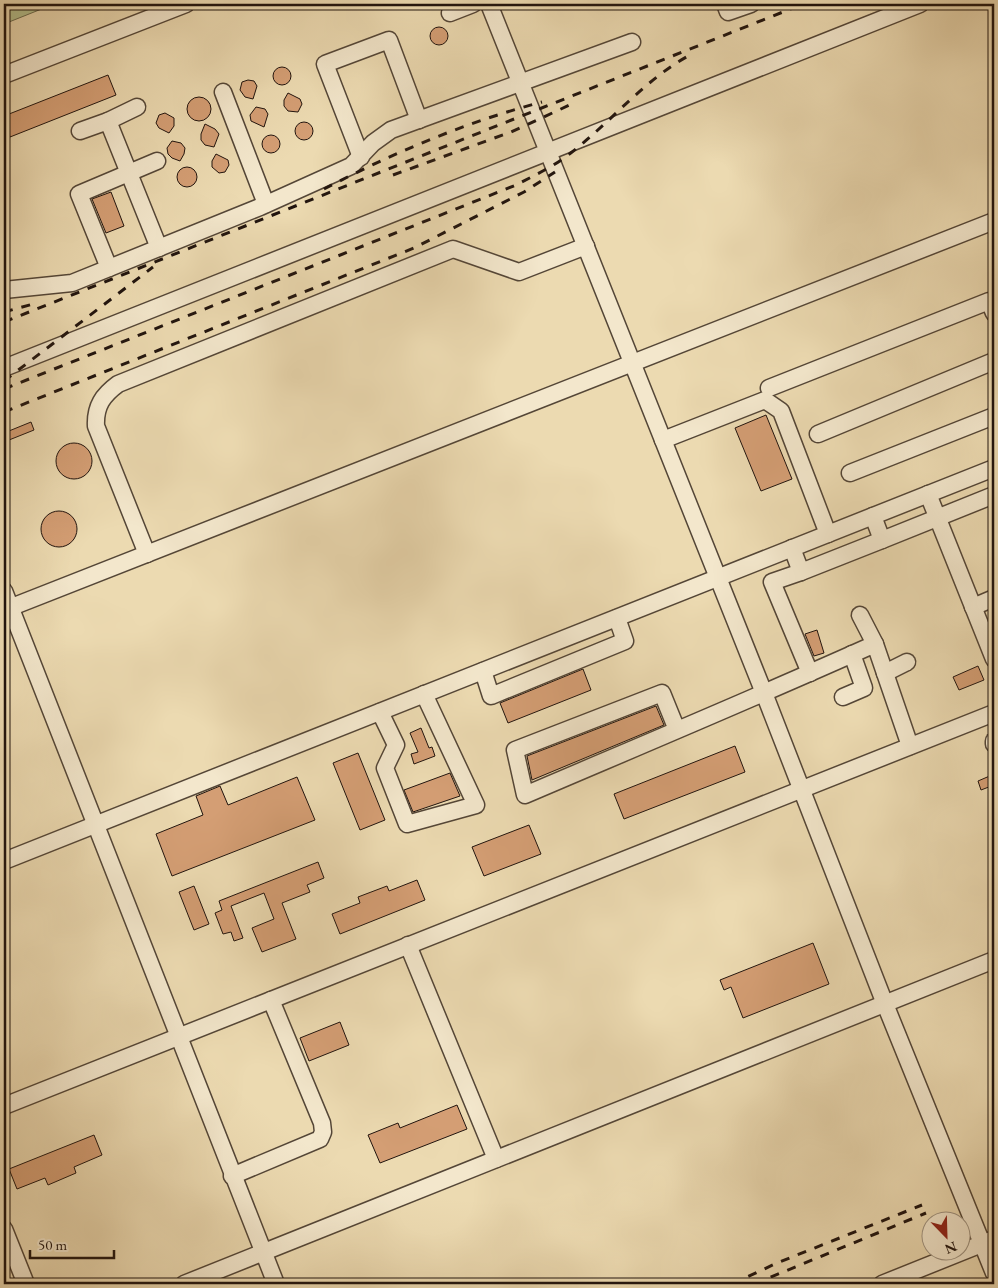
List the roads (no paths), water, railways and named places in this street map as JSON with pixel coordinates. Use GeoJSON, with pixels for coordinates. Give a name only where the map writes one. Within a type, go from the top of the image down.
{"type":"FeatureCollection","features":[{"type":"Feature","properties":{"kind":"lane"},"geometry":{"type":"LineString","coordinates":[[4,75],[186,4]]}},
{"type":"Feature","properties":{"kind":"lane"},"geometry":{"type":"LineString","coordinates":[[450,13],[474,4]]}},
{"type":"Feature","properties":{"kind":"lane"},"geometry":{"type":"LineString","coordinates":[[489,4],[519,83],[550,152],[885,1004],[988,1242],[994,1272]]}},
{"type":"Feature","properties":{"kind":"lane"},"geometry":{"type":"LineString","coordinates":[[725,4],[728,12],[751,4]]}},
{"type":"Feature","properties":{"kind":"lane"},"geometry":{"type":"LineString","coordinates":[[4,368],[920,4]]}},
{"type":"Feature","properties":{"kind":"lane"},"geometry":{"type":"LineString","coordinates":[[361,157],[325,64],[389,40],[419,120]]}},
{"type":"Feature","properties":{"kind":"lane"},"geometry":{"type":"LineString","coordinates":[[4,290],[72,283],[266,204],[352,166],[373,143],[390,130],[632,42]]}},
{"type":"Feature","properties":{"kind":"lane"},"geometry":{"type":"LineString","coordinates":[[223,92],[266,204]]}},
{"type":"Feature","properties":{"kind":"lane"},"geometry":{"type":"LineString","coordinates":[[80,132],[136,107]]}},
{"type":"Feature","properties":{"kind":"lane"},"geometry":{"type":"LineString","coordinates":[[108,121],[160,248]]}},
{"type":"Feature","properties":{"kind":"lane"},"geometry":{"type":"LineString","coordinates":[[109,268],[79,194],[157,161]]}},
{"type":"Feature","properties":{"kind":"lane"},"geometry":{"type":"LineString","coordinates":[[7,609],[994,221]]}},
{"type":"Feature","properties":{"kind":"lane"},"geometry":{"type":"LineString","coordinates":[[147,554],[96,426],[95,414],[100,401],[118,384],[452,249],[519,272],[586,246]]}},
{"type":"Feature","properties":{"kind":"lane"},"geometry":{"type":"LineString","coordinates":[[769,388],[989,301],[994,313]]}},
{"type":"Feature","properties":{"kind":"lane"},"geometry":{"type":"LineString","coordinates":[[818,434],[994,361]]}},
{"type":"Feature","properties":{"kind":"lane"},"geometry":{"type":"LineString","coordinates":[[664,440],[765,400],[781,411],[828,534]]}},
{"type":"Feature","properties":{"kind":"lane"},"geometry":{"type":"LineString","coordinates":[[850,473],[994,416]]}},
{"type":"Feature","properties":{"kind":"lane"},"geometry":{"type":"LineString","coordinates":[[4,861],[994,468]]}},
{"type":"Feature","properties":{"kind":"lane"},"geometry":{"type":"LineString","coordinates":[[928,494],[994,659]]}},
{"type":"Feature","properties":{"kind":"lane"},"geometry":{"type":"LineString","coordinates":[[810,673],[772,582],[994,495]]}},
{"type":"Feature","properties":{"kind":"lane"},"geometry":{"type":"LineString","coordinates":[[873,516],[882,540]]}},
{"type":"Feature","properties":{"kind":"lane"},"geometry":{"type":"LineString","coordinates":[[792,548],[801,572]]}},
{"type":"Feature","properties":{"kind":"lane"},"geometry":{"type":"LineString","coordinates":[[4,591],[7,609],[276,1284]]}},
{"type":"Feature","properties":{"kind":"lane"},"geometry":{"type":"LineString","coordinates":[[973,607],[994,598]]}},
{"type":"Feature","properties":{"kind":"lane"},"geometry":{"type":"LineString","coordinates":[[860,615],[875,644],[910,746]]}},
{"type":"Feature","properties":{"kind":"lane"},"geometry":{"type":"LineString","coordinates":[[483,671],[491,696],[625,641],[617,618]]}},
{"type":"Feature","properties":{"kind":"lane"},"geometry":{"type":"LineString","coordinates":[[677,730],[662,693],[515,750],[525,795],[764,693],[875,644]]}},
{"type":"Feature","properties":{"kind":"lane"},"geometry":{"type":"LineString","coordinates":[[844,697],[864,688],[852,654]]}},
{"type":"Feature","properties":{"kind":"lane"},"geometry":{"type":"LineString","coordinates":[[885,673],[907,662]]}},
{"type":"Feature","properties":{"kind":"lane"},"geometry":{"type":"LineString","coordinates":[[380,712],[396,745],[385,768],[407,824],[476,805],[424,694]]}},
{"type":"Feature","properties":{"kind":"lane"},"geometry":{"type":"LineString","coordinates":[[4,1106],[800,789],[994,714]]}},
{"type":"Feature","properties":{"kind":"lane"},"geometry":{"type":"LineString","coordinates":[[408,945],[496,1160]]}},
{"type":"Feature","properties":{"kind":"lane"},"geometry":{"type":"LineString","coordinates":[[184,1284],[994,960]]}},
{"type":"Feature","properties":{"kind":"lane"},"geometry":{"type":"LineString","coordinates":[[232,1176],[320,1139],[323,1132],[322,1123],[271,1000]]}},
{"type":"Feature","properties":{"kind":"lane"},"geometry":{"type":"LineString","coordinates":[[6,1240],[26,1284]]}},
{"type":"Feature","properties":{"kind":"lane"},"geometry":{"type":"LineString","coordinates":[[882,1284],[908,1280],[988,1242]]}},
{"type":"Feature","properties":{"kind":"railway"},"geometry":{"type":"LineString","coordinates":[[4,322],[803,4]]}},
{"type":"Feature","properties":{"kind":"railway"},"geometry":{"type":"LineString","coordinates":[[4,389],[516,185],[565,157],[587,140],[643,88],[690,55]]}},
{"type":"Feature","properties":{"kind":"railway"},"geometry":{"type":"LineString","coordinates":[[324,189],[376,163],[430,140],[486,119],[542,102]]}},
{"type":"Feature","properties":{"kind":"railway"},"geometry":{"type":"LineString","coordinates":[[393,175],[511,132],[574,103]]}},
{"type":"Feature","properties":{"kind":"railway"},"geometry":{"type":"LineString","coordinates":[[4,412],[414,248],[524,192],[555,172]]}},
{"type":"Feature","properties":{"kind":"railway"},"geometry":{"type":"LineString","coordinates":[[4,381],[153,267]]}},
{"type":"Feature","properties":{"kind":"railway"},"geometry":{"type":"LineString","coordinates":[[4,312],[37,303]]}},
{"type":"Feature","properties":{"kind":"railway"},"geometry":{"type":"LineString","coordinates":[[732,1284],[777,1263],[922,1205]]}},
{"type":"Feature","properties":{"kind":"railway"},"geometry":{"type":"LineString","coordinates":[[754,1284],[920,1215]]}}]}
